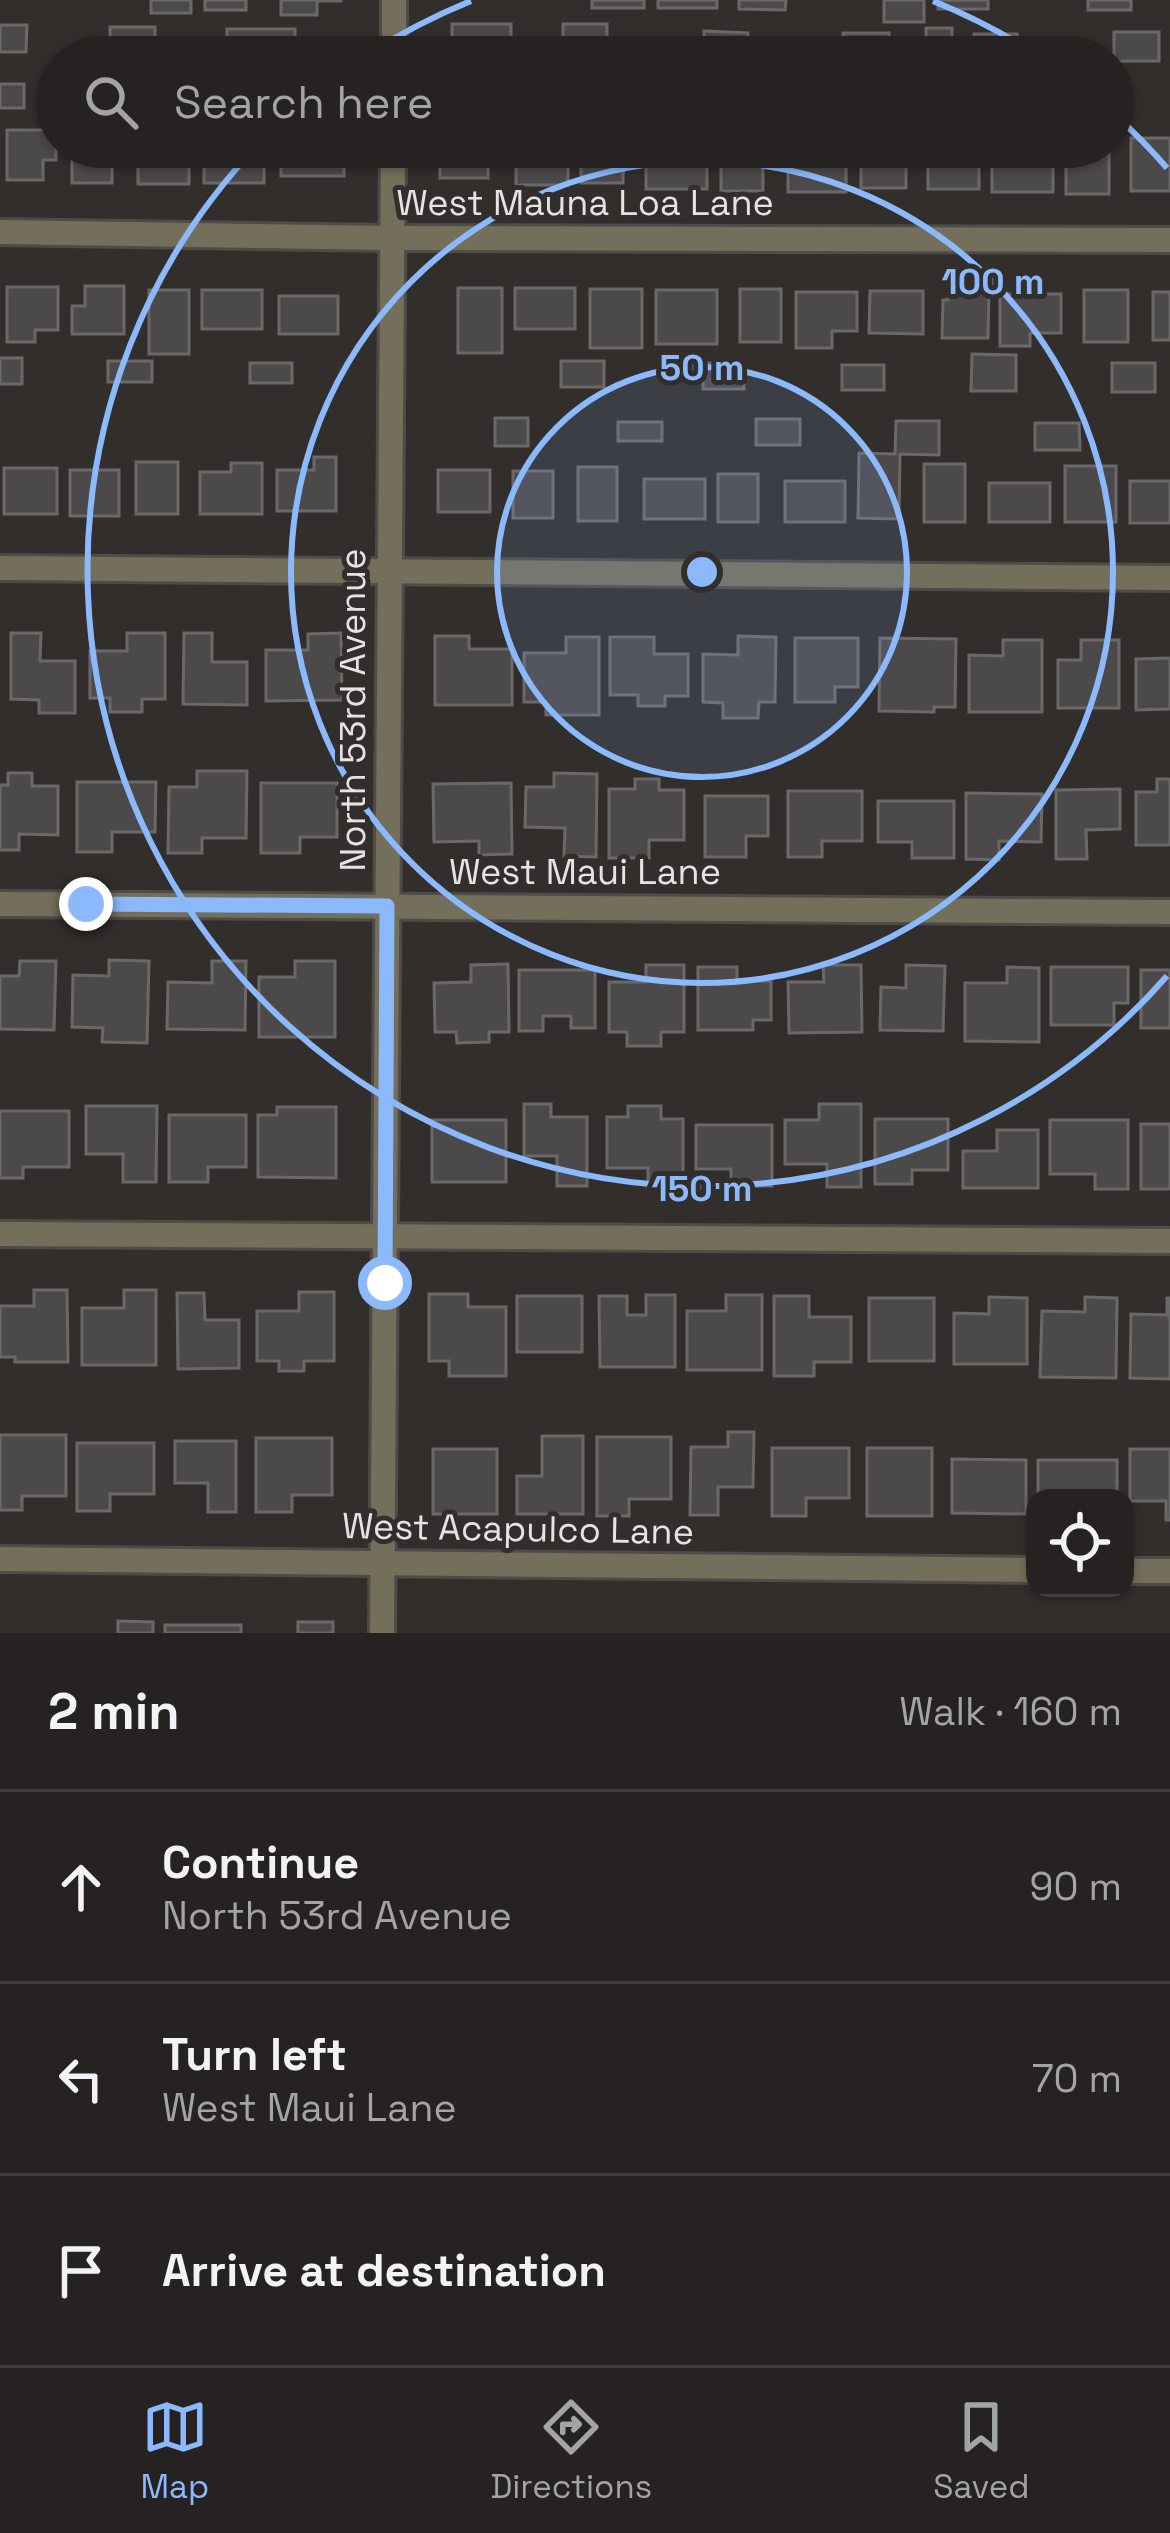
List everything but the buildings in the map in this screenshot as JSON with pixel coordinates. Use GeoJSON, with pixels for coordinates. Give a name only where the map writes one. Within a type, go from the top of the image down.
{"type":"FeatureCollection","features":[{"type":"Feature","properties":{"kind":"street"},"geometry":{"type":"LineString","coordinates":[[394,0],[394,36]]}},
{"type":"Feature","properties":{"kind":"street","name":"North 53rd Avenue"},"geometry":{"type":"LineString","coordinates":[[382,1633],[393,168]]}},
{"type":"Feature","properties":{"kind":"street","name":"West Mauna Loa Lane"},"geometry":{"type":"LineString","coordinates":[[0,232],[1170,240]]}},
{"type":"Feature","properties":{"kind":"street"},"geometry":{"type":"LineString","coordinates":[[0,568],[1170,578]]}},
{"type":"Feature","properties":{"kind":"street","name":"West Maui Lane"},"geometry":{"type":"LineString","coordinates":[[0,904],[1170,912]]}},
{"type":"Feature","properties":{"kind":"street"},"geometry":{"type":"LineString","coordinates":[[0,1234],[1170,1241]]}},
{"type":"Feature","properties":{"kind":"street","name":"West Acapulco Lane"},"geometry":{"type":"LineString","coordinates":[[0,1558],[1026,1570]]}},
{"type":"Feature","properties":{"kind":"street"},"geometry":{"type":"LineString","coordinates":[[1134,1571],[1170,1571]]}},
{"type":"Feature","properties":{"kind":"route"},"geometry":{"type":"LineString","coordinates":[[86,904],[387,906],[385,1283]]}}]}
